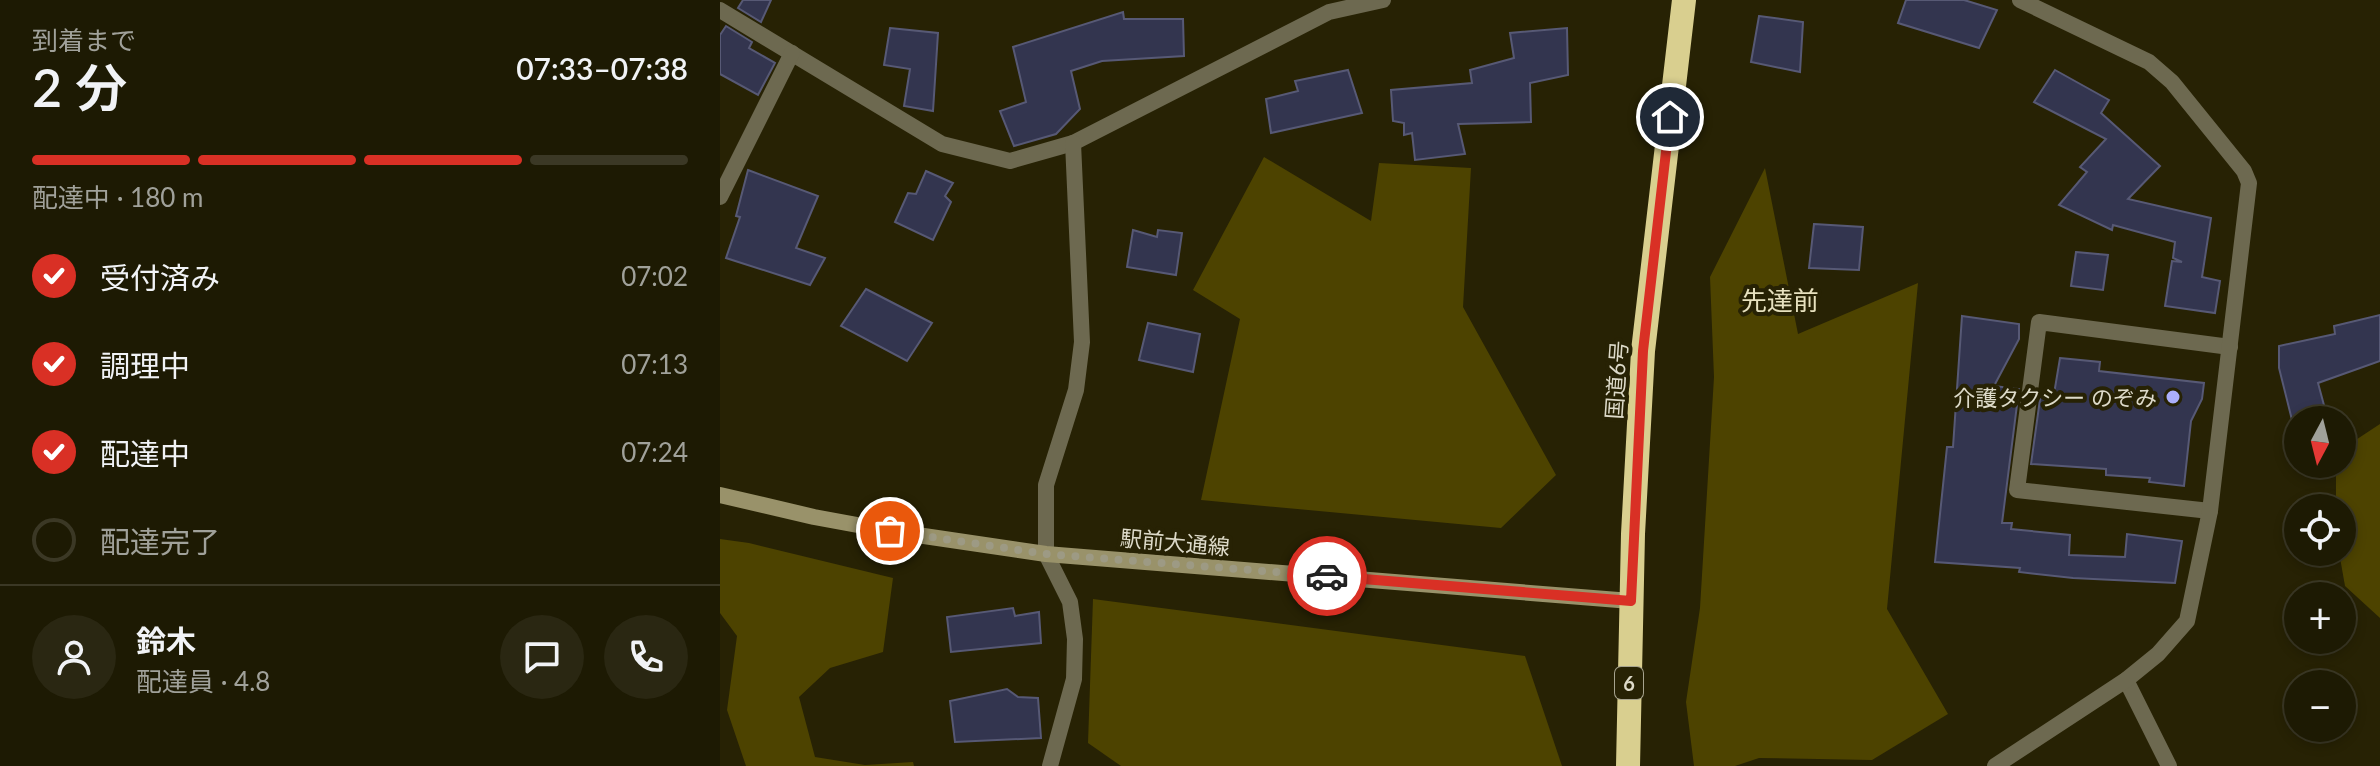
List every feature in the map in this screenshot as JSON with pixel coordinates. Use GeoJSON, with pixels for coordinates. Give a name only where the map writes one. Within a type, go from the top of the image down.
{"type":"FeatureCollection","features":[{"type":"Feature","properties":{"kind":"highway","name":"国道6号"},"geometry":{"type":"LineString","coordinates":[[1628,766],[1631,601],[1643,351],[1684,0]]}},
{"type":"Feature","properties":{"kind":"main road","name":"駅前大通線"},"geometry":{"type":"LineString","coordinates":[[720,495],[890,531],[1046,554],[1631,601]]}},
{"type":"Feature","properties":{"kind":"street"},"geometry":{"type":"LineString","coordinates":[[720,10],[942,144],[1010,161],[1073,143],[1327,6],[1383,0]]}},
{"type":"Feature","properties":{"kind":"street"},"geometry":{"type":"LineString","coordinates":[[1995,766],[2126,680],[2158,654],[2187,621],[2210,511],[2249,183],[2244,171],[2172,82],[2149,62],[2020,0]]}},
{"type":"Feature","properties":{"kind":"street"},"geometry":{"type":"LineString","coordinates":[[720,197],[792,53]]}},
{"type":"Feature","properties":{"kind":"street"},"geometry":{"type":"LineString","coordinates":[[1050,766],[1074,679],[1075,639],[1070,602],[1046,554],[1046,485],[1076,390],[1082,342],[1073,143]]}},
{"type":"Feature","properties":{"kind":"street"},"geometry":{"type":"LineString","coordinates":[[2210,511],[2017,490],[2039,322],[2230,347]]}},
{"type":"Feature","properties":{"kind":"street"},"geometry":{"type":"LineString","coordinates":[[2126,680],[2169,766]]}},
{"type":"Feature","properties":{"kind":"shaded area"},"geometry":{"type":"Polygon","coordinates":[[[1264,157],[1371,221],[1379,163],[1471,168],[1463,307],[1556,475],[1501,528],[1201,500],[1240,319],[1193,290],[1264,157]]]}},
{"type":"Feature","properties":{"kind":"shaded area"},"geometry":{"type":"Polygon","coordinates":[[[1765,168],[1798,334],[1918,283],[1887,609],[1948,714],[1872,760],[1759,758],[1735,766],[1694,766],[1686,702],[1700,608],[1714,377],[1710,277],[1765,168]]]}},
{"type":"Feature","properties":{"kind":"shaded area"},"geometry":{"type":"Polygon","coordinates":[[[2380,424],[2380,618],[2356,596],[2356,582],[2344,582],[2341,566],[2356,566],[2356,494],[2336,494],[2336,478],[2356,478],[2356,440],[2380,424]]]}},
{"type":"Feature","properties":{"kind":"shaded area"},"geometry":{"type":"Polygon","coordinates":[[[720,539],[749,543],[893,578],[883,652],[830,668],[799,697],[815,757],[865,765],[913,762],[914,766],[746,766],[727,710],[737,636],[720,613],[720,539]]]}},
{"type":"Feature","properties":{"kind":"shaded area"},"geometry":{"type":"Polygon","coordinates":[[[1093,599],[1525,656],[1562,766],[1121,766],[1088,743],[1093,599]]]}},
{"type":"Feature","properties":{"kind":"building"},"geometry":{"type":"Polygon","coordinates":[[[743,0],[771,0],[761,22],[738,8],[743,0]]]}},
{"type":"Feature","properties":{"kind":"building"},"geometry":{"type":"Polygon","coordinates":[[[1906,0],[1964,0],[1997,10],[1979,48],[1898,23],[1906,0]]]}},
{"type":"Feature","properties":{"kind":"building"},"geometry":{"type":"Polygon","coordinates":[[[1123,12],[1124,19],[1183,19],[1184,56],[1102,61],[1071,71],[1080,109],[1056,134],[1014,146],[1000,111],[1026,102],[1013,47],[1123,12]]]}},
{"type":"Feature","properties":{"kind":"building"},"geometry":{"type":"Polygon","coordinates":[[[1759,16],[1803,22],[1800,72],[1751,62],[1759,16]]]}},
{"type":"Feature","properties":{"kind":"building"},"geometry":{"type":"Polygon","coordinates":[[[726,26],[752,42],[749,48],[775,63],[758,95],[720,74],[720,35],[726,26]]]}},
{"type":"Feature","properties":{"kind":"building"},"geometry":{"type":"Polygon","coordinates":[[[890,28],[938,33],[933,111],[904,106],[910,69],[884,65],[890,28]]]}},
{"type":"Feature","properties":{"kind":"building"},"geometry":{"type":"Polygon","coordinates":[[[1567,28],[1568,75],[1530,83],[1531,122],[1458,124],[1465,154],[1415,160],[1412,133],[1404,135],[1404,123],[1393,121],[1391,90],[1472,83],[1470,70],[1514,58],[1510,33],[1567,28]]]}},
{"type":"Feature","properties":{"kind":"building"},"geometry":{"type":"Polygon","coordinates":[[[1348,70],[1362,113],[1271,133],[1266,99],[1298,91],[1295,81],[1348,70]]]}},
{"type":"Feature","properties":{"kind":"building"},"geometry":{"type":"Polygon","coordinates":[[[2055,70],[2109,100],[2101,113],[2160,166],[2128,199],[2211,218],[2202,277],[2220,281],[2215,313],[2165,306],[2172,261],[2182,262],[2173,258],[2175,242],[2113,225],[2112,230],[2059,205],[2087,172],[2080,167],[2106,139],[2034,102],[2055,70]]]}},
{"type":"Feature","properties":{"kind":"building"},"geometry":{"type":"Polygon","coordinates":[[[748,170],[818,196],[796,248],[825,258],[810,285],[726,258],[740,217],[736,216],[748,170]]]}},
{"type":"Feature","properties":{"kind":"building"},"geometry":{"type":"Polygon","coordinates":[[[926,171],[953,183],[945,196],[951,202],[933,240],[895,222],[908,193],[916,194],[926,171]]]}},
{"type":"Feature","properties":{"kind":"building"},"geometry":{"type":"Polygon","coordinates":[[[1814,224],[1863,227],[1859,270],[1809,268],[1814,224]]]}},
{"type":"Feature","properties":{"kind":"building"},"geometry":{"type":"Polygon","coordinates":[[[1133,230],[1157,237],[1158,230],[1182,233],[1176,275],[1127,267],[1133,230]]]}},
{"type":"Feature","properties":{"kind":"building"},"geometry":{"type":"Polygon","coordinates":[[[2076,252],[2108,255],[2103,290],[2071,286],[2076,252]]]}},
{"type":"Feature","properties":{"kind":"building"},"geometry":{"type":"Polygon","coordinates":[[[866,289],[932,323],[907,361],[841,326],[866,289]]]}},
{"type":"Feature","properties":{"kind":"building"},"geometry":{"type":"Polygon","coordinates":[[[2380,315],[2380,361],[2318,383],[2324,406],[2288,406],[2279,368],[2279,346],[2335,334],[2334,326],[2380,315]]]}},
{"type":"Feature","properties":{"kind":"building"},"geometry":{"type":"Polygon","coordinates":[[[1962,316],[2019,324],[2019,339],[1994,386],[2019,389],[2002,523],[2012,523],[2011,529],[2070,535],[2069,555],[2125,557],[2127,534],[2182,541],[2175,583],[2073,578],[2019,572],[2020,568],[1935,562],[1947,447],[1953,447],[1962,316]]]}},
{"type":"Feature","properties":{"kind":"building"},"geometry":{"type":"Polygon","coordinates":[[[1148,323],[1200,334],[1193,372],[1139,360],[1148,323]]]}},
{"type":"Feature","properties":{"kind":"building"},"geometry":{"type":"Polygon","coordinates":[[[2060,358],[2100,362],[2099,371],[2204,383],[2202,399],[2191,421],[2184,486],[2149,482],[2150,478],[2106,475],[2106,469],[2031,464],[2041,392],[2054,394],[2060,358]]]}},
{"type":"Feature","properties":{"kind":"building"},"geometry":{"type":"Polygon","coordinates":[[[1013,608],[1015,616],[1039,612],[1041,643],[951,652],[947,617],[1013,608]]]}},
{"type":"Feature","properties":{"kind":"building"},"geometry":{"type":"Polygon","coordinates":[[[1007,689],[1018,697],[1038,698],[1041,738],[955,742],[950,701],[1007,689]]]}},
{"type":"Feature","properties":{"kind":"way so far"},"geometry":{"type":"LineString","coordinates":[[890,531],[1046,554],[1327,576]]}},
{"type":"Feature","properties":{"kind":"place","name":"介護タクシー のぞみ"},"geometry":{"type":"Point","coordinates":[2173,397]}},
{"type":"Feature","properties":{"kind":"district","name":"先達前"},"geometry":{"type":"Point","coordinates":[1780,300]}},
{"type":"Feature","properties":{"kind":"route"},"geometry":{"type":"LineString","coordinates":[[1327,576],[1631,601],[1643,351],[1670,117]]}}]}
